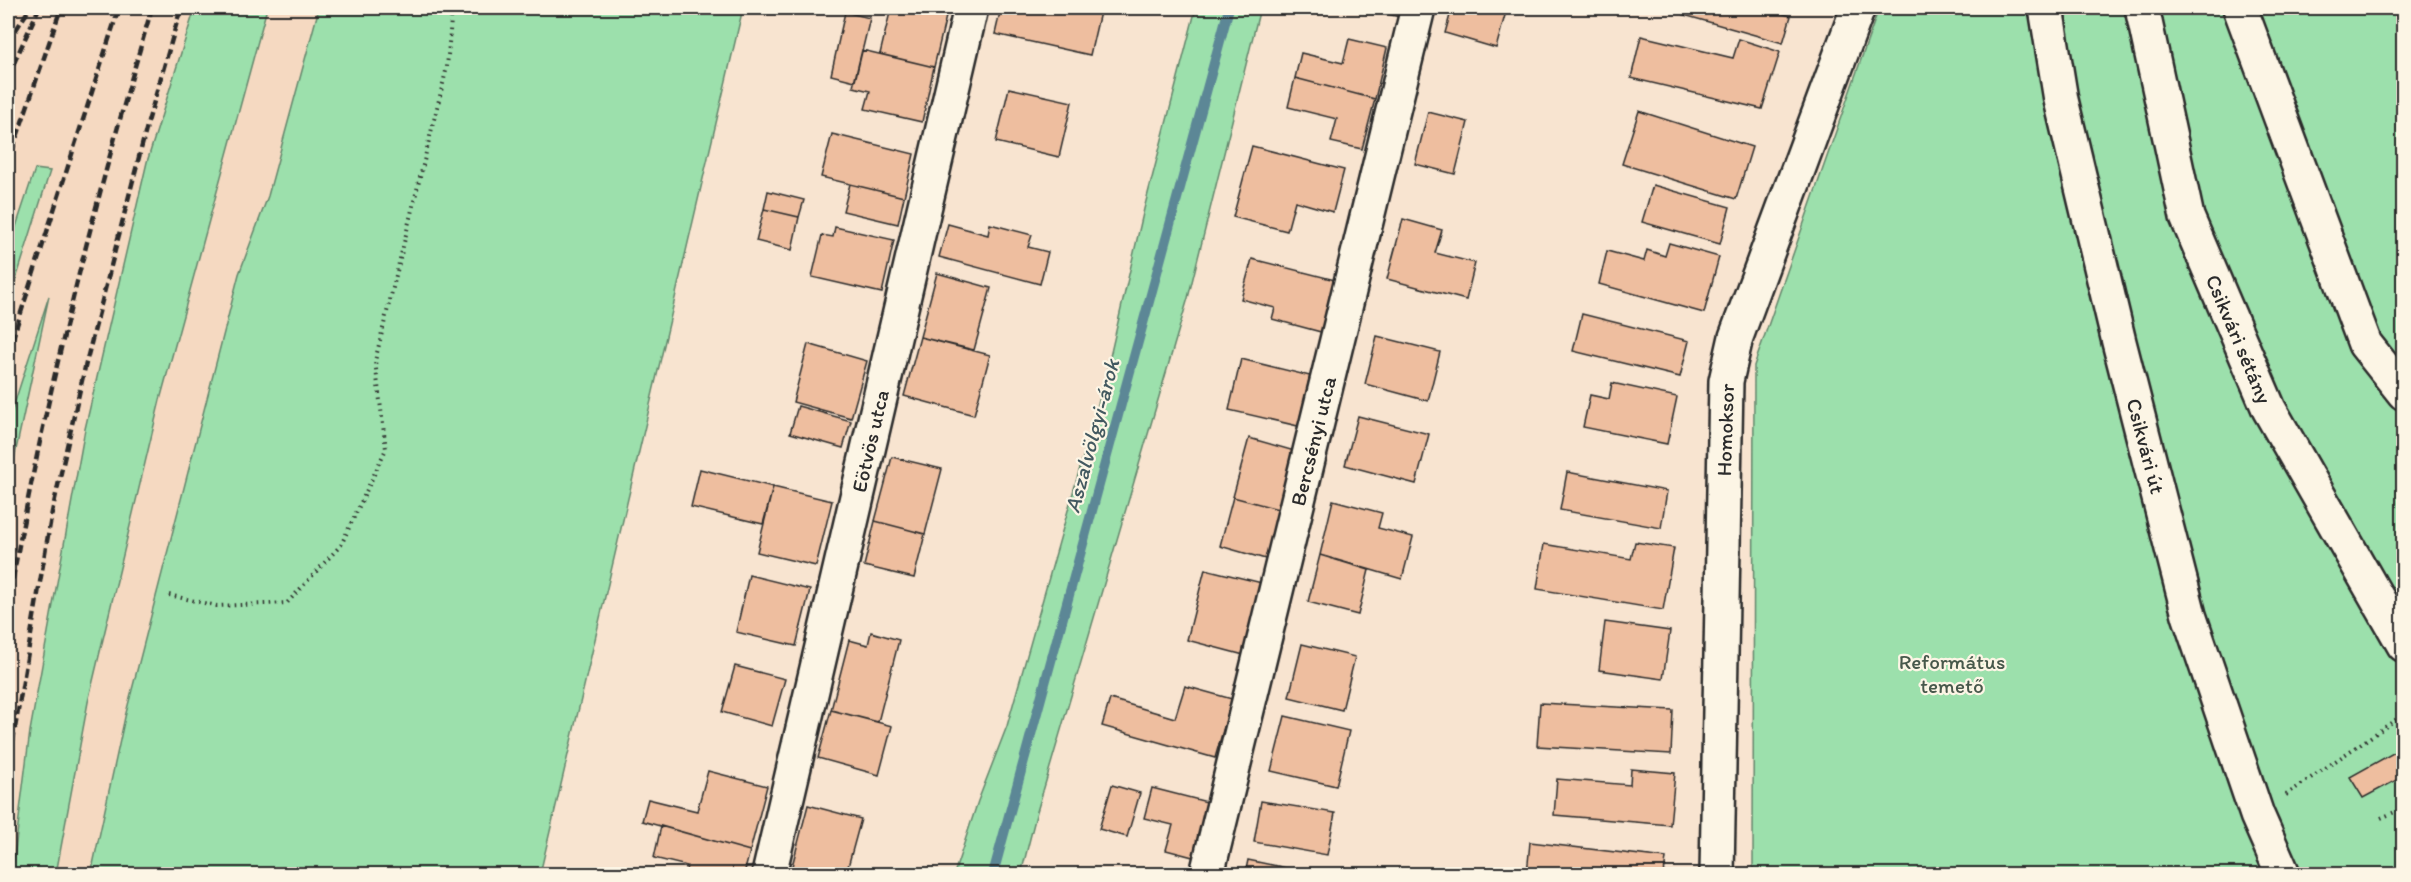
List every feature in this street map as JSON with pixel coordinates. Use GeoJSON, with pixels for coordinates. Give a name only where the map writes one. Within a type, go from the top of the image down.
{"type":"FeatureCollection","features":[{"type":"Feature","properties":{"kind":"street","name":"Eötvös utca"},"geometry":{"type":"LineString","coordinates":[[769,874],[971,8]]}},
{"type":"Feature","properties":{"kind":"street","name":"Bercsényi utca"},"geometry":{"type":"LineString","coordinates":[[1207,874],[1418,8]]}},
{"type":"Feature","properties":{"kind":"street","name":"Homoksor"},"geometry":{"type":"LineString","coordinates":[[1717,874],[1726,381],[1736,337],[1858,8]]}},
{"type":"Feature","properties":{"kind":"street","name":"Csikvári út"},"geometry":{"type":"LineString","coordinates":[[2046,8],[2061,100],[2119,342],[2183,592],[2257,815],[2283,874]]}},
{"type":"Feature","properties":{"kind":"street","name":"Csikvári sétány"},"geometry":{"type":"LineString","coordinates":[[2142,8],[2187,217],[2269,410],[2403,645]]}},
{"type":"Feature","properties":{"kind":"street"},"geometry":{"type":"LineString","coordinates":[[2240,8],[2366,344],[2403,393]]}},
{"type":"Feature","properties":{"kind":"path"},"geometry":{"type":"LineString","coordinates":[[170,595],[217,606],[287,603],[341,545],[386,449],[375,361],[447,67],[452,8]]}},
{"type":"Feature","properties":{"kind":"path"},"geometry":{"type":"LineString","coordinates":[[2257,815],[2403,714]]}},
{"type":"Feature","properties":{"kind":"path"},"geometry":{"type":"LineString","coordinates":[[2381,818],[2403,808]]}},
{"type":"Feature","properties":{"kind":"shaded area"},"geometry":{"type":"Polygon","coordinates":[[[8,8],[195,8],[147,162],[62,552],[30,731],[12,874],[8,874],[8,487],[47,305],[8,423],[8,305],[50,172],[35,169],[8,251],[8,8]]]}},
{"type":"Feature","properties":{"kind":"shaded area"},"geometry":{"type":"Polygon","coordinates":[[[267,8],[319,8],[268,196],[239,274],[125,717],[91,874],[56,874],[88,702],[160,400],[267,8]]]}},
{"type":"Feature","properties":{"kind":"green space"},"geometry":{"type":"Polygon","coordinates":[[[195,8],[267,8],[160,400],[88,702],[56,874],[12,874],[30,731],[85,429],[147,162],[195,8]]]}},
{"type":"Feature","properties":{"kind":"green space"},"geometry":{"type":"Polygon","coordinates":[[[319,8],[743,8],[540,874],[91,874],[125,717],[239,274],[268,196],[319,8]]]}},
{"type":"Feature","properties":{"kind":"green space"},"geometry":{"type":"Polygon","coordinates":[[[1196,8],[1260,8],[1188,298],[1036,815],[1021,874],[954,874],[978,801],[1007,726],[1104,383],[1144,209],[1196,8]]]}},
{"type":"Feature","properties":{"kind":"green space","name":"Református temető"},"geometry":{"type":"Polygon","coordinates":[[[1879,8],[2403,8],[2403,874],[1753,874],[1754,366],[1879,8]]]}},
{"type":"Feature","properties":{"kind":"green space"},"geometry":{"type":"Polygon","coordinates":[[[35,169],[50,171],[8,305],[8,251],[35,169]]]}},
{"type":"Feature","properties":{"kind":"green space"},"geometry":{"type":"Polygon","coordinates":[[[49,296],[8,487],[8,423],[49,296]]]}},
{"type":"Feature","properties":{"kind":"building"},"geometry":{"type":"Polygon","coordinates":[[[891,8],[948,8],[934,67],[880,54],[891,8]]]}},
{"type":"Feature","properties":{"kind":"building"},"geometry":{"type":"Polygon","coordinates":[[[1001,8],[1081,8],[1100,12],[1090,55],[995,34],[1001,8]]]}},
{"type":"Feature","properties":{"kind":"building"},"geometry":{"type":"Polygon","coordinates":[[[1363,8],[1402,8],[1400,17],[1363,8]]]}},
{"type":"Feature","properties":{"kind":"building"},"geometry":{"type":"Polygon","coordinates":[[[1452,8],[1507,8],[1496,48],[1445,33],[1452,8]]]}},
{"type":"Feature","properties":{"kind":"building"},"geometry":{"type":"Polygon","coordinates":[[[1686,8],[1761,8],[1791,16],[1783,43],[1684,15],[1686,8]]]}},
{"type":"Feature","properties":{"kind":"building"},"geometry":{"type":"Polygon","coordinates":[[[845,12],[870,18],[855,81],[831,75],[845,12]]]}},
{"type":"Feature","properties":{"kind":"building"},"geometry":{"type":"Polygon","coordinates":[[[1641,36],[1733,58],[1739,39],[1780,52],[1762,109],[1631,78],[1641,36]]]}},
{"type":"Feature","properties":{"kind":"building"},"geometry":{"type":"Polygon","coordinates":[[[1349,39],[1387,48],[1375,99],[1295,78],[1301,53],[1343,63],[1349,39]]]}},
{"type":"Feature","properties":{"kind":"building"},"geometry":{"type":"Polygon","coordinates":[[[862,50],[934,67],[922,122],[865,109],[870,91],[853,87],[862,50]]]}},
{"type":"Feature","properties":{"kind":"building"},"geometry":{"type":"Polygon","coordinates":[[[1295,78],[1375,99],[1362,149],[1331,142],[1337,119],[1288,107],[1295,78]]]}},
{"type":"Feature","properties":{"kind":"building"},"geometry":{"type":"Polygon","coordinates":[[[1009,88],[1072,102],[1059,157],[996,142],[1009,88]]]}},
{"type":"Feature","properties":{"kind":"building"},"geometry":{"type":"Polygon","coordinates":[[[1639,111],[1752,147],[1736,199],[1622,164],[1639,111]]]}},
{"type":"Feature","properties":{"kind":"building"},"geometry":{"type":"Polygon","coordinates":[[[1428,112],[1468,122],[1455,174],[1415,164],[1428,112]]]}},
{"type":"Feature","properties":{"kind":"building"},"geometry":{"type":"Polygon","coordinates":[[[832,134],[914,154],[904,197],[821,177],[832,134]]]}},
{"type":"Feature","properties":{"kind":"building"},"geometry":{"type":"Polygon","coordinates":[[[1252,146],[1344,170],[1333,212],[1295,201],[1287,231],[1233,217],[1252,146]]]}},
{"type":"Feature","properties":{"kind":"building"},"geometry":{"type":"Polygon","coordinates":[[[850,184],[904,197],[898,224],[843,211],[850,184]]]}},
{"type":"Feature","properties":{"kind":"building"},"geometry":{"type":"Polygon","coordinates":[[[1653,185],[1730,207],[1720,244],[1642,222],[1653,185]]]}},
{"type":"Feature","properties":{"kind":"building"},"geometry":{"type":"Polygon","coordinates":[[[768,191],[804,200],[799,217],[764,209],[768,191]]]}},
{"type":"Feature","properties":{"kind":"building"},"geometry":{"type":"Polygon","coordinates":[[[764,209],[799,217],[792,250],[756,241],[764,209]]]}},
{"type":"Feature","properties":{"kind":"building"},"geometry":{"type":"Polygon","coordinates":[[[1403,219],[1442,230],[1435,253],[1475,263],[1466,300],[1387,279],[1403,219]]]}},
{"type":"Feature","properties":{"kind":"building"},"geometry":{"type":"Polygon","coordinates":[[[948,224],[988,235],[990,224],[1032,235],[1028,247],[1048,252],[1040,284],[939,257],[948,224]]]}},
{"type":"Feature","properties":{"kind":"building"},"geometry":{"type":"Polygon","coordinates":[[[835,227],[894,240],[882,293],[812,277],[822,235],[833,237],[835,227]]]}},
{"type":"Feature","properties":{"kind":"building"},"geometry":{"type":"Polygon","coordinates":[[[1669,243],[1719,257],[1704,313],[1599,284],[1607,251],[1644,261],[1647,250],[1665,256],[1669,243]]]}},
{"type":"Feature","properties":{"kind":"building"},"geometry":{"type":"Polygon","coordinates":[[[1252,259],[1335,280],[1321,332],[1272,319],[1275,308],[1241,299],[1252,259]]]}},
{"type":"Feature","properties":{"kind":"building"},"geometry":{"type":"Polygon","coordinates":[[[937,273],[991,288],[974,350],[920,337],[937,273]]]}},
{"type":"Feature","properties":{"kind":"building"},"geometry":{"type":"Polygon","coordinates":[[[1582,314],[1689,341],[1680,377],[1573,351],[1582,314]]]}},
{"type":"Feature","properties":{"kind":"building"},"geometry":{"type":"Polygon","coordinates":[[[1377,336],[1440,352],[1428,401],[1365,384],[1377,336]]]}},
{"type":"Feature","properties":{"kind":"building"},"geometry":{"type":"Polygon","coordinates":[[[920,337],[990,355],[974,415],[904,396],[920,337]]]}},
{"type":"Feature","properties":{"kind":"building"},"geometry":{"type":"Polygon","coordinates":[[[808,344],[867,361],[851,418],[793,402],[808,344]]]}},
{"type":"Feature","properties":{"kind":"building"},"geometry":{"type":"Polygon","coordinates":[[[1241,359],[1310,376],[1298,426],[1229,410],[1241,359]]]}},
{"type":"Feature","properties":{"kind":"building"},"geometry":{"type":"Polygon","coordinates":[[[1612,383],[1677,397],[1667,444],[1583,427],[1590,395],[1609,399],[1612,383]]]}},
{"type":"Feature","properties":{"kind":"building"},"geometry":{"type":"Polygon","coordinates":[[[798,406],[851,421],[843,448],[790,433],[798,406]]]}},
{"type":"Feature","properties":{"kind":"building"},"geometry":{"type":"Polygon","coordinates":[[[1358,416],[1429,434],[1416,484],[1345,465],[1358,416]]]}},
{"type":"Feature","properties":{"kind":"building"},"geometry":{"type":"Polygon","coordinates":[[[1249,438],[1298,452],[1282,510],[1233,497],[1249,438]]]}},
{"type":"Feature","properties":{"kind":"building"},"geometry":{"type":"Polygon","coordinates":[[[892,457],[942,469],[925,534],[875,521],[892,457]]]}},
{"type":"Feature","properties":{"kind":"building"},"geometry":{"type":"Polygon","coordinates":[[[700,469],[773,487],[763,524],[691,507],[700,469]]]}},
{"type":"Feature","properties":{"kind":"building"},"geometry":{"type":"Polygon","coordinates":[[[1567,472],[1667,491],[1661,528],[1560,510],[1567,472]]]}},
{"type":"Feature","properties":{"kind":"building"},"geometry":{"type":"Polygon","coordinates":[[[773,487],[832,501],[816,566],[757,552],[773,487]]]}},
{"type":"Feature","properties":{"kind":"building"},"geometry":{"type":"Polygon","coordinates":[[[1233,497],[1282,510],[1269,560],[1220,546],[1233,497]]]}},
{"type":"Feature","properties":{"kind":"building"},"geometry":{"type":"Polygon","coordinates":[[[1333,500],[1382,513],[1378,528],[1413,537],[1402,579],[1320,555],[1333,500]]]}},
{"type":"Feature","properties":{"kind":"building"},"geometry":{"type":"Polygon","coordinates":[[[875,521],[925,534],[914,578],[864,566],[875,521]]]}},
{"type":"Feature","properties":{"kind":"building"},"geometry":{"type":"Polygon","coordinates":[[[1635,542],[1674,548],[1663,610],[1537,589],[1544,544],[1631,559],[1635,542]]]}},
{"type":"Feature","properties":{"kind":"building"},"geometry":{"type":"Polygon","coordinates":[[[1320,555],[1369,570],[1358,615],[1308,602],[1320,555]]]}},
{"type":"Feature","properties":{"kind":"building"},"geometry":{"type":"Polygon","coordinates":[[[1205,569],[1262,583],[1244,655],[1187,640],[1205,569]]]}},
{"type":"Feature","properties":{"kind":"building"},"geometry":{"type":"Polygon","coordinates":[[[749,575],[810,590],[796,646],[736,632],[749,575]]]}},
{"type":"Feature","properties":{"kind":"building"},"geometry":{"type":"Polygon","coordinates":[[[1605,622],[1670,631],[1663,679],[1599,670],[1605,622]]]}},
{"type":"Feature","properties":{"kind":"building"},"geometry":{"type":"Polygon","coordinates":[[[871,632],[899,640],[878,722],[831,710],[849,640],[868,645],[871,632]]]}},
{"type":"Feature","properties":{"kind":"building"},"geometry":{"type":"Polygon","coordinates":[[[1302,644],[1355,657],[1342,710],[1289,697],[1302,644]]]}},
{"type":"Feature","properties":{"kind":"building"},"geometry":{"type":"Polygon","coordinates":[[[735,666],[785,679],[772,726],[722,712],[735,666]]]}},
{"type":"Feature","properties":{"kind":"building"},"geometry":{"type":"Polygon","coordinates":[[[1185,686],[1232,699],[1215,758],[1102,726],[1110,699],[1175,718],[1185,686]]]}},
{"type":"Feature","properties":{"kind":"building"},"geometry":{"type":"Polygon","coordinates":[[[1540,703],[1673,710],[1671,754],[1537,746],[1540,703]]]}},
{"type":"Feature","properties":{"kind":"building"},"geometry":{"type":"Polygon","coordinates":[[[831,710],[892,726],[879,775],[818,758],[831,710]]]}},
{"type":"Feature","properties":{"kind":"building"},"geometry":{"type":"Polygon","coordinates":[[[1285,716],[1349,731],[1336,786],[1271,771],[1285,716]]]}},
{"type":"Feature","properties":{"kind":"building"},"geometry":{"type":"Polygon","coordinates":[[[2404,747],[2404,776],[2363,798],[2350,777],[2404,747]]]}},
{"type":"Feature","properties":{"kind":"building"},"geometry":{"type":"Polygon","coordinates":[[[1631,769],[1675,773],[1670,825],[1554,815],[1557,779],[1630,785],[1631,769]]]}},
{"type":"Feature","properties":{"kind":"building"},"geometry":{"type":"Polygon","coordinates":[[[708,771],[767,786],[750,851],[642,821],[648,799],[697,811],[708,771]]]}},
{"type":"Feature","properties":{"kind":"building"},"geometry":{"type":"Polygon","coordinates":[[[1112,785],[1140,793],[1127,837],[1099,829],[1112,785]]]}},
{"type":"Feature","properties":{"kind":"building"},"geometry":{"type":"Polygon","coordinates":[[[1152,788],[1207,802],[1193,857],[1166,850],[1173,825],[1144,818],[1152,788]]]}},
{"type":"Feature","properties":{"kind":"building"},"geometry":{"type":"Polygon","coordinates":[[[1261,801],[1335,813],[1327,855],[1254,842],[1261,801]]]}},
{"type":"Feature","properties":{"kind":"building"},"geometry":{"type":"Polygon","coordinates":[[[808,805],[861,819],[846,874],[808,874],[791,870],[808,805]]]}},
{"type":"Feature","properties":{"kind":"building"},"geometry":{"type":"Polygon","coordinates":[[[661,826],[750,851],[744,874],[685,874],[687,866],[654,858],[661,826]]]}},
{"type":"Feature","properties":{"kind":"building"},"geometry":{"type":"Polygon","coordinates":[[[1530,842],[1666,858],[1664,874],[1527,874],[1530,842]]]}},
{"type":"Feature","properties":{"kind":"building"},"geometry":{"type":"Polygon","coordinates":[[[1248,860],[1296,870],[1295,874],[1245,874],[1248,860]]]}},
{"type":"Feature","properties":{"kind":"waterway","name":"Aszalvölgyi-árok"},"geometry":{"type":"LineString","coordinates":[[993,874],[1229,8]]}},
{"type":"Feature","properties":{"kind":"railway"},"geometry":{"type":"LineString","coordinates":[[8,42],[30,8]]}},
{"type":"Feature","properties":{"kind":"railway"},"geometry":{"type":"LineString","coordinates":[[8,76],[39,8]]}},
{"type":"Feature","properties":{"kind":"railway"},"geometry":{"type":"LineString","coordinates":[[8,163],[61,8]]}},
{"type":"Feature","properties":{"kind":"railway"},"geometry":{"type":"LineString","coordinates":[[8,353],[119,8]]}},
{"type":"Feature","properties":{"kind":"railway"},"geometry":{"type":"LineString","coordinates":[[8,606],[37,455],[71,305],[152,8]]}},
{"type":"Feature","properties":{"kind":"railway"},"geometry":{"type":"LineString","coordinates":[[8,769],[52,512],[86,363],[148,122],[181,8]]}}]}
